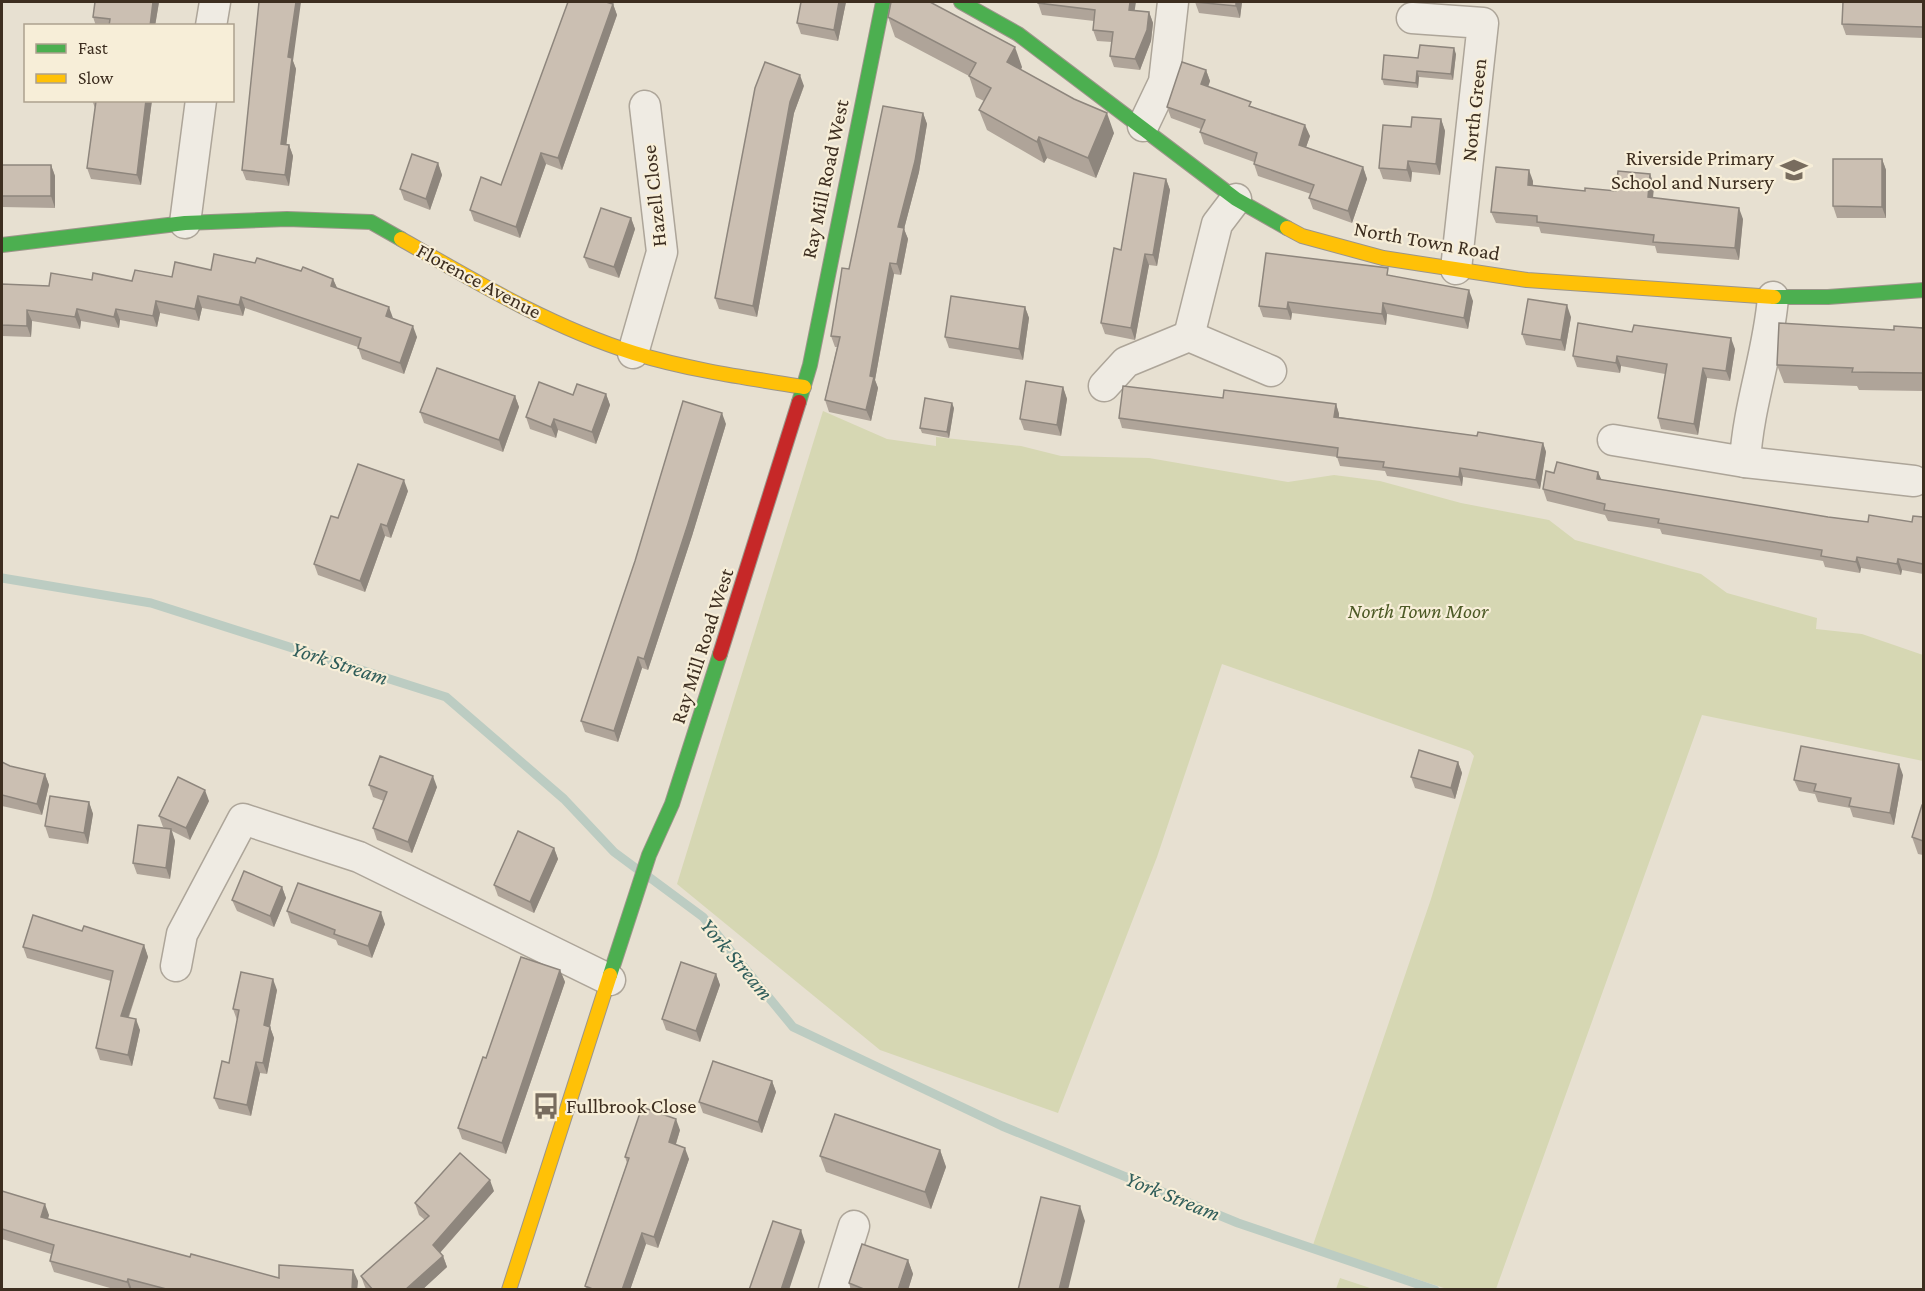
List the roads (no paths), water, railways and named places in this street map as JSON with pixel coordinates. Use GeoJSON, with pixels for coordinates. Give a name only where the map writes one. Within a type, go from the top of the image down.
{"type":"FeatureCollection","features":[{"type":"Feature","properties":{"kind":"street"},"geometry":{"type":"LineString","coordinates":[[212,24],[215,2]]}},
{"type":"Feature","properties":{"kind":"street","name":"Ray Mill Road West"},"geometry":{"type":"LineString","coordinates":[[508,1290],[649,855],[672,804],[689,754],[804,387],[883,2]]}},
{"type":"Feature","properties":{"kind":"street","name":"North Town Road"},"geometry":{"type":"LineString","coordinates":[[961,2],[1018,34],[1143,126],[1236,200],[1302,236],[1383,258],[1527,280],[1773,297],[1828,297],[1923,290]]}},
{"type":"Feature","properties":{"kind":"street"},"geometry":{"type":"LineString","coordinates":[[1143,126],[1164,82],[1173,2]]}},
{"type":"Feature","properties":{"kind":"street","name":"North Green"},"geometry":{"type":"LineString","coordinates":[[1412,18],[1484,23],[1456,269]]}},
{"type":"Feature","properties":{"kind":"street"},"geometry":{"type":"LineString","coordinates":[[185,223],[201,102]]}},
{"type":"Feature","properties":{"kind":"street","name":"Hazell Close"},"geometry":{"type":"LineString","coordinates":[[633,354],[662,252],[645,106]]}},
{"type":"Feature","properties":{"kind":"street"},"geometry":{"type":"LineString","coordinates":[[1189,336],[1217,224],[1236,200]]}},
{"type":"Feature","properties":{"kind":"street","name":"Florence Avenue"},"geometry":{"type":"LineString","coordinates":[[2,245],[185,223],[287,219],[371,222],[517,306],[633,354],[704,371],[804,387]]}},
{"type":"Feature","properties":{"kind":"street"},"geometry":{"type":"LineString","coordinates":[[1745,462],[1747,429],[1771,322],[1773,297]]}},
{"type":"Feature","properties":{"kind":"street"},"geometry":{"type":"LineString","coordinates":[[1104,386],[1126,362],[1189,336],[1271,371]]}},
{"type":"Feature","properties":{"kind":"street"},"geometry":{"type":"LineString","coordinates":[[1613,440],[1745,462],[1914,481]]}},
{"type":"Feature","properties":{"kind":"street"},"geometry":{"type":"LineString","coordinates":[[176,966],[182,934],[243,819],[358,857],[610,980]]}},
{"type":"Feature","properties":{"kind":"street"},"geometry":{"type":"LineString","coordinates":[[834,1290],[854,1226]]}},
{"type":"Feature","properties":{"kind":"waterway","name":"York Stream"},"geometry":{"type":"LineString","coordinates":[[2,578],[151,603],[446,697],[564,799],[614,852],[637,869]]}},
{"type":"Feature","properties":{"kind":"waterway","name":"York Stream"},"geometry":{"type":"LineString","coordinates":[[649,877],[703,917],[793,1027],[1002,1126],[1238,1223],[1435,1290]]}},
{"type":"Feature","properties":{"kind":"place","name":"Riverside Primary School and Nursery"},"geometry":{"type":"Point","coordinates":[1794,170]}},
{"type":"Feature","properties":{"kind":"place","name":"Fullbrook Close"},"geometry":{"type":"Point","coordinates":[546,1106]}},
{"type":"Feature","properties":{"kind":"park label","name":"North Town Moor"},"geometry":{"type":"Point","coordinates":[1418,611]}}]}
